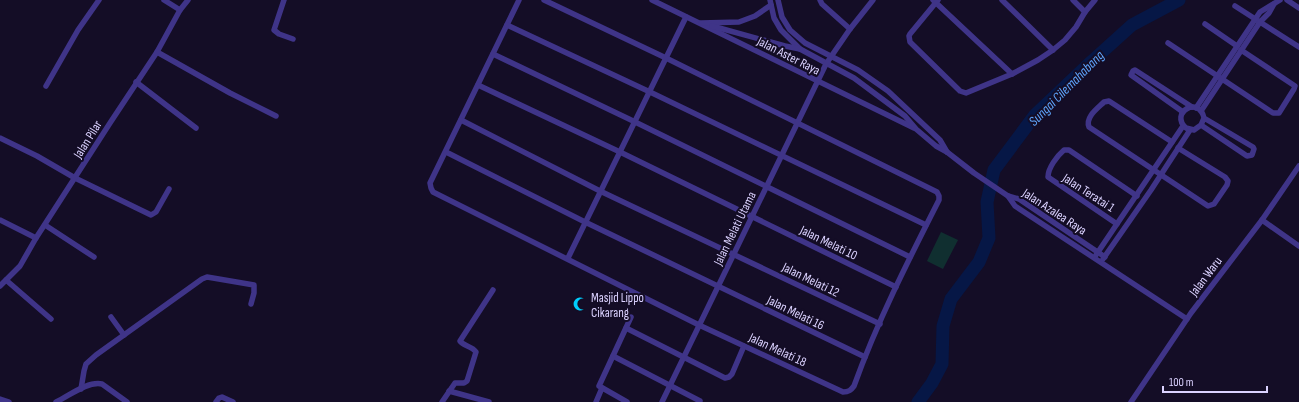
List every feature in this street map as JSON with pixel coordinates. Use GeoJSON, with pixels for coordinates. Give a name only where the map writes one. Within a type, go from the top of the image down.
{"type":"FeatureCollection","features":[{"type":"Feature","properties":{"kind":"street"},"geometry":{"type":"LineString","coordinates":[[46,86],[78,30],[99,0]]}},
{"type":"Feature","properties":{"kind":"street"},"geometry":{"type":"LineString","coordinates":[[164,0],[180,10]]}},
{"type":"Feature","properties":{"kind":"street","name":"Jalan Pilar"},"geometry":{"type":"LineString","coordinates":[[0,286],[20,266],[36,238],[136,82],[157,52],[180,10],[188,0]]}},
{"type":"Feature","properties":{"kind":"street"},"geometry":{"type":"LineString","coordinates":[[284,0],[274,30],[279,34],[293,39]]}},
{"type":"Feature","properties":{"kind":"street"},"geometry":{"type":"LineString","coordinates":[[446,152],[519,0]]}},
{"type":"Feature","properties":{"kind":"street"},"geometry":{"type":"LineString","coordinates":[[544,0],[666,58],[937,192],[939,200],[910,257],[865,357]]}},
{"type":"Feature","properties":{"kind":"street","name":"Jalan Aster Raya"},"geometry":{"type":"LineString","coordinates":[[652,0],[916,129]]}},
{"type":"Feature","properties":{"kind":"street"},"geometry":{"type":"LineString","coordinates":[[778,0],[782,17],[790,30],[805,43],[832,56]]}},
{"type":"Feature","properties":{"kind":"street"},"geometry":{"type":"LineString","coordinates":[[820,0],[822,4],[850,29]]}},
{"type":"Feature","properties":{"kind":"street","name":"Jalan Melati Utama"},"geometry":{"type":"LineString","coordinates":[[662,402],[826,64],[850,29],[873,0]]}},
{"type":"Feature","properties":{"kind":"street"},"geometry":{"type":"LineString","coordinates":[[1002,0],[1053,50]]}},
{"type":"Feature","properties":{"kind":"street"},"geometry":{"type":"LineString","coordinates":[[1073,0],[1085,12]]}},
{"type":"Feature","properties":{"kind":"street"},"geometry":{"type":"LineString","coordinates":[[1012,74],[936,1],[910,34],[910,42],[960,91],[966,93],[1012,74],[1053,50],[1065,40],[1076,27],[1085,12],[1095,0]]}},
{"type":"Feature","properties":{"kind":"street"},"geometry":{"type":"LineString","coordinates":[[1287,0],[1299,8]]}},
{"type":"Feature","properties":{"kind":"street"},"geometry":{"type":"LineString","coordinates":[[1196,109],[1219,78],[1263,9],[1277,1]]}},
{"type":"Feature","properties":{"kind":"street"},"geometry":{"type":"LineString","coordinates":[[700,23],[739,22],[755,16],[770,2],[774,18],[781,30],[800,49],[826,64]]}},
{"type":"Feature","properties":{"kind":"street"},"geometry":{"type":"LineString","coordinates":[[1235,6],[1299,47]]}},
{"type":"Feature","properties":{"kind":"street"},"geometry":{"type":"LineString","coordinates":[[568,258],[686,17]]}},
{"type":"Feature","properties":{"kind":"street"},"geometry":{"type":"LineString","coordinates":[[700,23],[800,49]]}},
{"type":"Feature","properties":{"kind":"street"},"geometry":{"type":"LineString","coordinates":[[1168,43],[1273,113],[1279,113],[1295,88],[1294,84],[1205,24]]}},
{"type":"Feature","properties":{"kind":"street"},"geometry":{"type":"LineString","coordinates":[[507,25],[782,155],[926,226]]}},
{"type":"Feature","properties":{"kind":"street"},"geometry":{"type":"LineString","coordinates":[[157,52],[230,93],[276,116]]}},
{"type":"Feature","properties":{"kind":"street"},"geometry":{"type":"LineString","coordinates":[[492,54],[767,186],[910,257]]}},
{"type":"Feature","properties":{"kind":"street","name":"Jalan Aster Raya"},"geometry":{"type":"LineString","coordinates":[[832,56],[858,70],[888,92],[940,140],[947,152]]}},
{"type":"Feature","properties":{"kind":"street","name":"Jalan Aster Raya"},"geometry":{"type":"LineString","coordinates":[[826,64],[854,78],[905,116],[916,129],[936,146],[947,152]]}},
{"type":"Feature","properties":{"kind":"street"},"geometry":{"type":"LineString","coordinates":[[1183,112],[1131,75],[1132,71],[1135,70],[1196,109],[1204,118],[1253,147],[1254,151],[1252,155],[1247,156],[1202,125]]}},
{"type":"Feature","properties":{"kind":"street"},"geometry":{"type":"LineString","coordinates":[[136,82],[196,128]]}},
{"type":"Feature","properties":{"kind":"street","name":"Jalan Melati 10"},"geometry":{"type":"LineString","coordinates":[[478,85],[620,152],[896,287]]}},
{"type":"Feature","properties":{"kind":"street"},"geometry":{"type":"LineString","coordinates":[[1172,142],[1107,101],[1104,102],[1088,118],[1087,123],[1089,127],[1208,206],[1214,204],[1227,185],[1228,181],[1225,177],[1178,148]]}},
{"type":"Feature","properties":{"kind":"street"},"geometry":{"type":"LineString","coordinates":[[1196,109],[1187,108],[1183,112],[1181,116],[1183,126],[1190,130],[1194,130],[1202,125],[1204,118]]}},
{"type":"Feature","properties":{"kind":"street","name":"Jalan Melati 12"},"geometry":{"type":"LineString","coordinates":[[461,120],[600,191],[880,324]]}},
{"type":"Feature","properties":{"kind":"street"},"geometry":{"type":"LineString","coordinates":[[1094,259],[1183,126]]}},
{"type":"Feature","properties":{"kind":"street"},"geometry":{"type":"LineString","coordinates":[[1100,263],[1190,130]]}},
{"type":"Feature","properties":{"kind":"street"},"geometry":{"type":"LineString","coordinates":[[0,138],[37,156],[75,178],[151,215],[156,212],[169,189]]}},
{"type":"Feature","properties":{"kind":"street","name":"Jalan Teratai 1"},"geometry":{"type":"LineString","coordinates":[[1117,224],[1048,176],[1048,171],[1056,159],[1064,150],[1069,150],[1137,196]]}},
{"type":"Feature","properties":{"kind":"street","name":"Jalan Melati 18"},"geometry":{"type":"LineString","coordinates":[[446,152],[430,182],[430,188],[433,192],[568,258],[699,325],[843,392],[847,392],[854,386],[865,357]]}},
{"type":"Feature","properties":{"kind":"street","name":"Jalan Melati 16"},"geometry":{"type":"LineString","coordinates":[[446,152],[585,222],[865,357]]}},
{"type":"Feature","properties":{"kind":"street"},"geometry":{"type":"LineString","coordinates":[[947,152],[974,173],[1008,196]]}},
{"type":"Feature","properties":{"kind":"street","name":"Jalan Waru"},"geometry":{"type":"LineString","coordinates":[[1131,402],[1187,319],[1262,220],[1299,166]]}},
{"type":"Feature","properties":{"kind":"street","name":"Jalan Azalea Raya"},"geometry":{"type":"LineString","coordinates":[[1008,196],[1020,199],[1105,257]]}},
{"type":"Feature","properties":{"kind":"street","name":"Jalan Azalea Raya"},"geometry":{"type":"LineString","coordinates":[[1008,196],[1015,206],[1187,319]]}},
{"type":"Feature","properties":{"kind":"street"},"geometry":{"type":"LineString","coordinates":[[1040,222],[1044,216]]}},
{"type":"Feature","properties":{"kind":"street"},"geometry":{"type":"LineString","coordinates":[[0,220],[36,238]]}},
{"type":"Feature","properties":{"kind":"street"},"geometry":{"type":"LineString","coordinates":[[1262,220],[1299,246]]}},
{"type":"Feature","properties":{"kind":"street"},"geometry":{"type":"LineString","coordinates":[[45,225],[94,257]]}},
{"type":"Feature","properties":{"kind":"street"},"geometry":{"type":"LineString","coordinates":[[1114,230],[1120,235]]}},
{"type":"Feature","properties":{"kind":"street"},"geometry":{"type":"LineString","coordinates":[[1072,244],[1076,238]]}},
{"type":"Feature","properties":{"kind":"street"},"geometry":{"type":"LineString","coordinates":[[82,389],[86,364],[96,355],[202,279],[207,277],[254,285],[254,293],[250,304]]}},
{"type":"Feature","properties":{"kind":"street"},"geometry":{"type":"LineString","coordinates":[[6,280],[51,319]]}},
{"type":"Feature","properties":{"kind":"street"},"geometry":{"type":"LineString","coordinates":[[442,402],[454,383],[464,383],[468,381],[476,352],[473,348],[461,343],[460,340],[493,290]]}},
{"type":"Feature","properties":{"kind":"street"},"geometry":{"type":"LineString","coordinates":[[111,317],[124,336]]}},
{"type":"Feature","properties":{"kind":"street"},"geometry":{"type":"LineString","coordinates":[[596,402],[600,387],[631,317]]}},
{"type":"Feature","properties":{"kind":"street"},"geometry":{"type":"LineString","coordinates":[[626,328],[725,378],[732,374],[744,346]]}},
{"type":"Feature","properties":{"kind":"street"},"geometry":{"type":"LineString","coordinates":[[613,356],[700,401]]}},
{"type":"Feature","properties":{"kind":"street"},"geometry":{"type":"LineString","coordinates":[[56,402],[93,384],[102,384],[127,402]]}},
{"type":"Feature","properties":{"kind":"street"},"geometry":{"type":"LineString","coordinates":[[600,387],[627,402]]}},
{"type":"Feature","properties":{"kind":"street"},"geometry":{"type":"LineString","coordinates":[[448,391],[490,402]]}},
{"type":"Feature","properties":{"kind":"street"},"geometry":{"type":"LineString","coordinates":[[216,402],[222,397],[233,402]]}},
{"type":"Feature","properties":{"kind":"street"},"geometry":{"type":"LineString","coordinates":[[0,400],[9,402]]}},
{"type":"Feature","properties":{"kind":"green space"},"geometry":{"type":"Polygon","coordinates":[[[941,232],[958,240],[943,269],[927,261],[941,232]]]}},
{"type":"Feature","properties":{"kind":"waterway","name":"Sungai Cilemahabang"},"geometry":{"type":"LineString","coordinates":[[918,402],[932,383],[942,364],[943,326],[951,299],[979,262],[989,238],[987,202],[994,170],[1035,115],[1091,62],[1132,25],[1179,0]]}},
{"type":"Feature","properties":{"kind":"place","name":"Masjid Lippo Cikarang"},"geometry":{"type":"Point","coordinates":[580,304]}}]}
